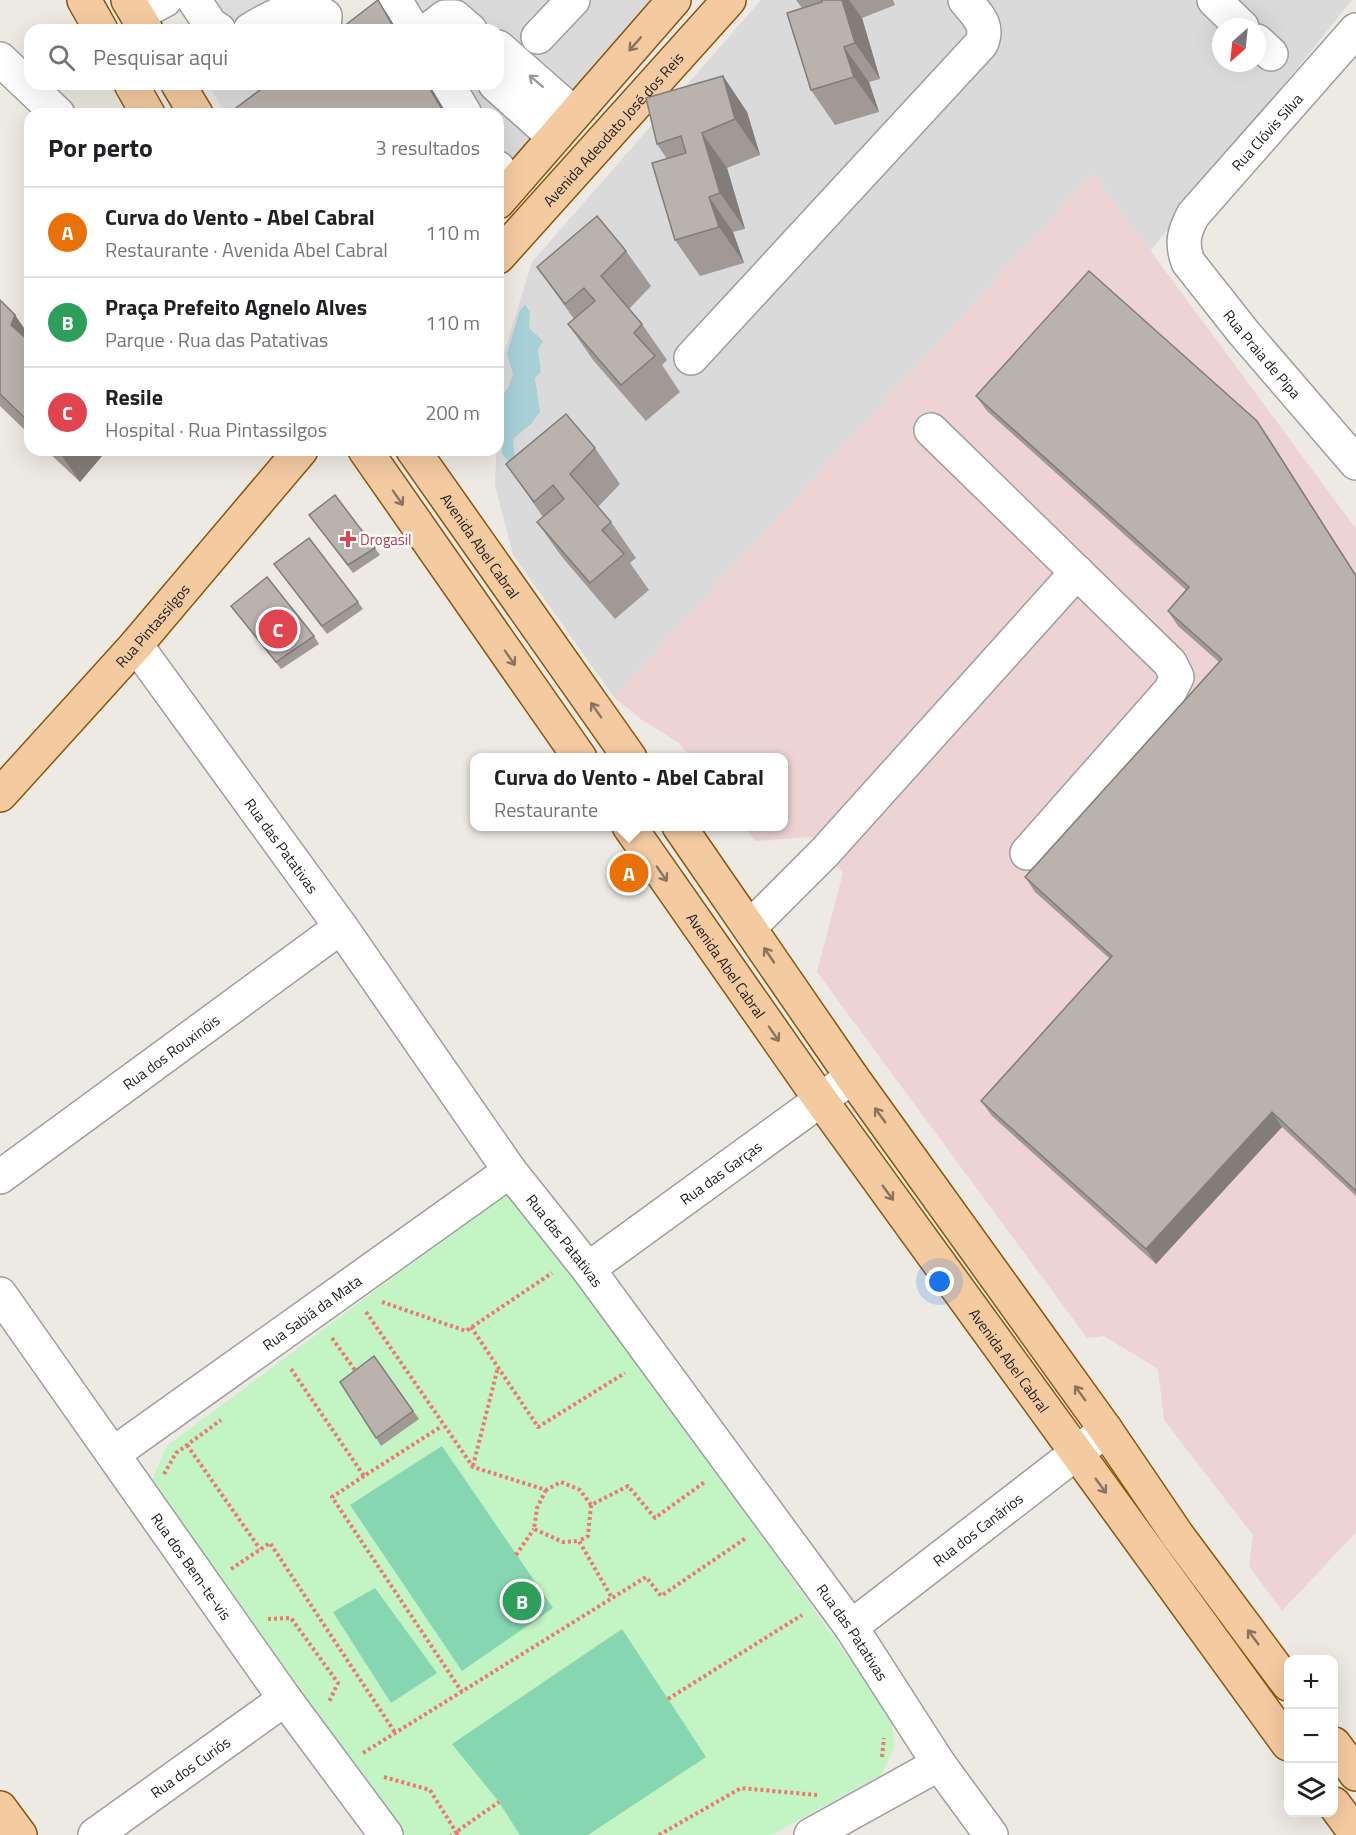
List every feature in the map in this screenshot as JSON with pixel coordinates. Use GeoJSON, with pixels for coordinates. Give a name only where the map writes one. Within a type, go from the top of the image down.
{"type":"FeatureCollection","features":[{"type":"Feature","properties":{"kind":"main road"},"geometry":{"type":"LineString","coordinates":[[84,0],[98,24]]}},
{"type":"Feature","properties":{"kind":"main road"},"geometry":{"type":"LineString","coordinates":[[504,184],[564,125],[674,0]]}},
{"type":"Feature","properties":{"kind":"main road","name":"Avenida Adeodato José dos Reis"},"geometry":{"type":"LineString","coordinates":[[504,250],[721,3]]}},
{"type":"Feature","properties":{"kind":"main road"},"geometry":{"type":"LineString","coordinates":[[134,90],[145,108]]}},
{"type":"Feature","properties":{"kind":"main road"},"geometry":{"type":"LineString","coordinates":[[182,90],[192,108]]}},
{"type":"Feature","properties":{"kind":"main road","name":"Rua Pintassilgos"},"geometry":{"type":"LineString","coordinates":[[0,795],[136,645],[296,456]]}},
{"type":"Feature","properties":{"kind":"main road"},"geometry":{"type":"LineString","coordinates":[[369,456],[577,753]]}},
{"type":"Feature","properties":{"kind":"main road","name":"Avenida Abel Cabral"},"geometry":{"type":"LineString","coordinates":[[417,456],[626,753]]}},
{"type":"Feature","properties":{"kind":"main road","name":"Avenida Abel Cabral"},"geometry":{"type":"LineString","coordinates":[[632,831],[820,1099],[1284,1738]]}},
{"type":"Feature","properties":{"kind":"main road"},"geometry":{"type":"LineString","coordinates":[[683,831],[852,1077],[1106,1430],[1178,1536],[1284,1679]]}},
{"type":"Feature","properties":{"kind":"main road"},"geometry":{"type":"LineString","coordinates":[[936,1259],[966,1235]]}},
{"type":"Feature","properties":{"kind":"main road"},"geometry":{"type":"LineString","coordinates":[[1338,1749],[1356,1774]]}},
{"type":"Feature","properties":{"kind":"main road"},"geometry":{"type":"LineString","coordinates":[[1338,1809],[1356,1834]]}},
{"type":"Feature","properties":{"kind":"street"},"geometry":{"type":"LineString","coordinates":[[194,0],[210,24]]}},
{"type":"Feature","properties":{"kind":"street"},"geometry":{"type":"LineString","coordinates":[[395,0],[409,24]]}},
{"type":"Feature","properties":{"kind":"street"},"geometry":{"type":"LineString","coordinates":[[538,37],[573,0]]}},
{"type":"Feature","properties":{"kind":"street"},"geometry":{"type":"LineString","coordinates":[[691,358],[981,44],[986,34],[984,23],[965,0]]}},
{"type":"Feature","properties":{"kind":"street"},"geometry":{"type":"LineString","coordinates":[[1214,0],[1233,18]]}},
{"type":"Feature","properties":{"kind":"street"},"geometry":{"type":"LineString","coordinates":[[260,24],[291,5],[303,1],[317,5],[325,16],[324,24]]}},
{"type":"Feature","properties":{"kind":"street","name":"Rua Clóvis Silva"},"geometry":{"type":"LineString","coordinates":[[1183,237],[1193,215],[1356,30]]}},
{"type":"Feature","properties":{"kind":"street"},"geometry":{"type":"LineString","coordinates":[[504,54],[564,125]]}},
{"type":"Feature","properties":{"kind":"street"},"geometry":{"type":"LineString","coordinates":[[0,59],[24,82]]}},
{"type":"Feature","properties":{"kind":"street"},"geometry":{"type":"LineString","coordinates":[[504,89],[564,125]]}},
{"type":"Feature","properties":{"kind":"street"},"geometry":{"type":"LineString","coordinates":[[33,90],[52,108]]}},
{"type":"Feature","properties":{"kind":"street"},"geometry":{"type":"LineString","coordinates":[[451,90],[461,108]]}},
{"type":"Feature","properties":{"kind":"street","name":"Rua Praia de Pipa"},"geometry":{"type":"LineString","coordinates":[[1183,237],[1182,248],[1188,262],[1251,342],[1356,463]]}},
{"type":"Feature","properties":{"kind":"street"},"geometry":{"type":"LineString","coordinates":[[931,430],[1170,663],[1177,677],[1170,691],[1027,853]]}},
{"type":"Feature","properties":{"kind":"street"},"geometry":{"type":"LineString","coordinates":[[750,927],[825,852],[1077,572]]}},
{"type":"Feature","properties":{"kind":"street","name":"Rua das Patativas"},"geometry":{"type":"LineString","coordinates":[[136,645],[341,927],[510,1171],[573,1269],[851,1627],[939,1764],[991,1835]]}},
{"type":"Feature","properties":{"kind":"street","name":"Rua dos Rouxinóis"},"geometry":{"type":"LineString","coordinates":[[0,1177],[341,927]]}},
{"type":"Feature","properties":{"kind":"street","name":"Rua das Garças"},"geometry":{"type":"LineString","coordinates":[[573,1269],[852,1077]]}},
{"type":"Feature","properties":{"kind":"street","name":"Rua Sabiá da Mata"},"geometry":{"type":"LineString","coordinates":[[113,1454],[510,1171]]}},
{"type":"Feature","properties":{"kind":"street","name":"Rua dos Bem-te-vis"},"geometry":{"type":"LineString","coordinates":[[0,1294],[285,1698],[386,1835]]}},
{"type":"Feature","properties":{"kind":"street","name":"Rua dos Canários"},"geometry":{"type":"LineString","coordinates":[[851,1627],[1106,1430]]}},
{"type":"Feature","properties":{"kind":"street","name":"Rua dos Curiós"},"geometry":{"type":"LineString","coordinates":[[95,1835],[285,1698]]}},
{"type":"Feature","properties":{"kind":"street"},"geometry":{"type":"LineString","coordinates":[[811,1835],[939,1764]]}},
{"type":"Feature","properties":{"kind":"path"},"geometry":{"type":"LineString","coordinates":[[357,1319],[383,1301],[466,1331],[573,1269]]}},
{"type":"Feature","properties":{"kind":"path"},"geometry":{"type":"LineString","coordinates":[[366,1312],[442,1426],[473,1467],[546,1490]]}},
{"type":"Feature","properties":{"kind":"path"},"geometry":{"type":"LineString","coordinates":[[471,1327],[538,1427],[630,1370]]}},
{"type":"Feature","properties":{"kind":"path"},"geometry":{"type":"LineString","coordinates":[[324,1344],[340,1332]]}},
{"type":"Feature","properties":{"kind":"path"},"geometry":{"type":"LineString","coordinates":[[332,1338],[360,1378]]}},
{"type":"Feature","properties":{"kind":"path"},"geometry":{"type":"LineString","coordinates":[[282,1376],[299,1363]]}},
{"type":"Feature","properties":{"kind":"path"},"geometry":{"type":"LineString","coordinates":[[473,1467],[498,1367]]}},
{"type":"Feature","properties":{"kind":"path"},"geometry":{"type":"LineString","coordinates":[[291,1369],[364,1476]]}},
{"type":"Feature","properties":{"kind":"path"},"geometry":{"type":"LineString","coordinates":[[160,1482],[176,1453],[225,1417]]}},
{"type":"Feature","properties":{"kind":"path"},"geometry":{"type":"LineString","coordinates":[[442,1426],[332,1497],[462,1692]]}},
{"type":"Feature","properties":{"kind":"path"},"geometry":{"type":"LineString","coordinates":[[187,1445],[260,1550]]}},
{"type":"Feature","properties":{"kind":"path"},"geometry":{"type":"LineString","coordinates":[[591,1505],[627,1486],[655,1518],[709,1479]]}},
{"type":"Feature","properties":{"kind":"path"},"geometry":{"type":"LineString","coordinates":[[516,1554],[534,1529],[537,1508],[546,1490],[561,1482],[580,1490],[591,1505],[588,1536],[579,1540],[563,1542],[534,1529]]}},
{"type":"Feature","properties":{"kind":"path"},"geometry":{"type":"LineString","coordinates":[[360,1755],[646,1577],[661,1596],[750,1535]]}},
{"type":"Feature","properties":{"kind":"path"},"geometry":{"type":"LineString","coordinates":[[579,1540],[612,1598]]}},
{"type":"Feature","properties":{"kind":"path"},"geometry":{"type":"LineString","coordinates":[[226,1572],[270,1543],[396,1734]]}},
{"type":"Feature","properties":{"kind":"path"},"geometry":{"type":"LineString","coordinates":[[668,1699],[806,1612]]}},
{"type":"Feature","properties":{"kind":"path"},"geometry":{"type":"LineString","coordinates":[[259,1620],[291,1618],[338,1683],[327,1707]]}},
{"type":"Feature","properties":{"kind":"path"},"geometry":{"type":"LineString","coordinates":[[878,1762],[884,1755],[884,1731]]}},
{"type":"Feature","properties":{"kind":"path"},"geometry":{"type":"LineString","coordinates":[[373,1773],[430,1790],[457,1833]]}},
{"type":"Feature","properties":{"kind":"path"},"geometry":{"type":"LineString","coordinates":[[659,1835],[741,1788],[821,1795]]}},
{"type":"Feature","properties":{"kind":"path"},"geometry":{"type":"LineString","coordinates":[[451,1835],[499,1802]]}},
{"type":"Feature","properties":{"kind":"shaded area"},"geometry":{"type":"Polygon","coordinates":[[[220,0],[313,0],[327,24],[185,24],[220,0]]]}},
{"type":"Feature","properties":{"kind":"shaded area"},"geometry":{"type":"Polygon","coordinates":[[[379,0],[659,0],[504,174],[504,108],[443,108],[433,90],[504,90],[504,24],[393,24],[379,0]]]}},
{"type":"Feature","properties":{"kind":"shaded area"},"geometry":{"type":"Polygon","coordinates":[[[761,0],[1352,0],[1150,251],[1093,173],[614,697],[513,555],[495,485],[496,456],[504,456],[504,353],[532,262],[761,0]]]}},
{"type":"Feature","properties":{"kind":"shaded area"},"geometry":{"type":"Polygon","coordinates":[[[212,90],[271,90],[244,108],[222,108],[212,90]]]}},
{"type":"Feature","properties":{"kind":"shaded area"},"geometry":{"type":"Polygon","coordinates":[[[1093,173],[1356,529],[1356,1532],[1282,1611],[1249,1566],[1253,1535],[1164,1420],[1158,1369],[1104,1336],[1087,1338],[817,972],[843,873],[812,837],[755,841],[747,831],[788,831],[788,753],[687,753],[679,743],[642,720],[614,697],[1093,173]]]}},
{"type":"Feature","properties":{"kind":"green space"},"geometry":{"type":"Polygon","coordinates":[[[513,1188],[892,1719],[894,1748],[881,1775],[771,1835],[405,1835],[151,1482],[167,1446],[513,1188]]]}},
{"type":"Feature","properties":{"kind":"green space"},"geometry":{"type":"Polygon","coordinates":[[[442,1446],[553,1608],[462,1671],[350,1505],[442,1446]]]}},
{"type":"Feature","properties":{"kind":"green space"},"geometry":{"type":"Polygon","coordinates":[[[375,1588],[437,1673],[391,1703],[333,1612],[375,1588]]]}},
{"type":"Feature","properties":{"kind":"green space"},"geometry":{"type":"Polygon","coordinates":[[[622,1629],[706,1757],[588,1835],[520,1835],[499,1802],[452,1744],[622,1629]]]}},
{"type":"Feature","properties":{"kind":"water"},"geometry":{"type":"Polygon","coordinates":[[[525,305],[530,312],[529,328],[543,341],[538,350],[541,372],[535,378],[540,412],[532,423],[513,439],[515,460],[510,465],[504,456],[504,393],[513,374],[507,354],[520,310],[525,305]]]}},
{"type":"Feature","properties":{"kind":"building"},"geometry":{"type":"Polygon","coordinates":[[[378,0],[392,24],[347,24],[378,0]]]}},
{"type":"Feature","properties":{"kind":"building"},"geometry":{"type":"Polygon","coordinates":[[[821,0],[842,0],[855,43],[844,47],[854,77],[811,90],[787,13],[822,2],[821,0]]]}},
{"type":"Feature","properties":{"kind":"building"},"geometry":{"type":"Polygon","coordinates":[[[723,76],[735,119],[702,133],[720,193],[709,197],[719,227],[675,240],[652,163],[686,153],[681,136],[657,144],[646,98],[723,76]]]}},
{"type":"Feature","properties":{"kind":"building"},"geometry":{"type":"Polygon","coordinates":[[[260,90],[431,90],[441,108],[236,108],[260,90]]]}},
{"type":"Feature","properties":{"kind":"building"},"geometry":{"type":"Polygon","coordinates":[[[597,216],[626,251],[601,276],[642,324],[634,333],[655,356],[621,385],[568,324],[595,301],[584,288],[565,304],[537,267],[597,216]]]}},
{"type":"Feature","properties":{"kind":"building"},"geometry":{"type":"Polygon","coordinates":[[[1089,271],[1257,421],[1356,576],[1356,1191],[1272,1112],[1146,1249],[981,1101],[1112,956],[1025,877],[1222,659],[1168,611],[1189,587],[976,396],[1089,271]]]}},
{"type":"Feature","properties":{"kind":"building"},"geometry":{"type":"Polygon","coordinates":[[[0,300],[15,315],[11,325],[24,337],[24,417],[0,394],[0,300]]]}},
{"type":"Feature","properties":{"kind":"building"},"geometry":{"type":"Polygon","coordinates":[[[566,414],[595,448],[570,474],[611,522],[602,530],[624,554],[590,583],[537,522],[564,499],[553,485],[534,502],[506,464],[566,414]]]}},
{"type":"Feature","properties":{"kind":"building","name":"Drogasil"},"geometry":{"type":"Polygon","coordinates":[[[335,495],[375,548],[348,565],[309,515],[335,495]]]}},
{"type":"Feature","properties":{"kind":"building"},"geometry":{"type":"Polygon","coordinates":[[[309,538],[358,602],[322,626],[274,564],[309,538]]]}},
{"type":"Feature","properties":{"kind":"building"},"geometry":{"type":"Polygon","coordinates":[[[267,577],[314,636],[276,662],[231,606],[267,577]]]}},
{"type":"Feature","properties":{"kind":"building"},"geometry":{"type":"Polygon","coordinates":[[[374,1356],[413,1411],[376,1438],[340,1382],[374,1356]]]}},
{"type":"Feature","properties":{"kind":"place","name":"Drogasil"},"geometry":{"type":"Point","coordinates":[348,539]}},
{"type":"Feature","properties":{"kind":"place","name":"Resile"},"geometry":{"type":"Point","coordinates":[278,629]}},
{"type":"Feature","properties":{"kind":"place","name":"Curva do Vento - Abel Cabral"},"geometry":{"type":"Point","coordinates":[629,873]}},
{"type":"Feature","properties":{"kind":"place","name":"Praça Prefeito Agnelo Alves"},"geometry":{"type":"Point","coordinates":[522,1601]}}]}
